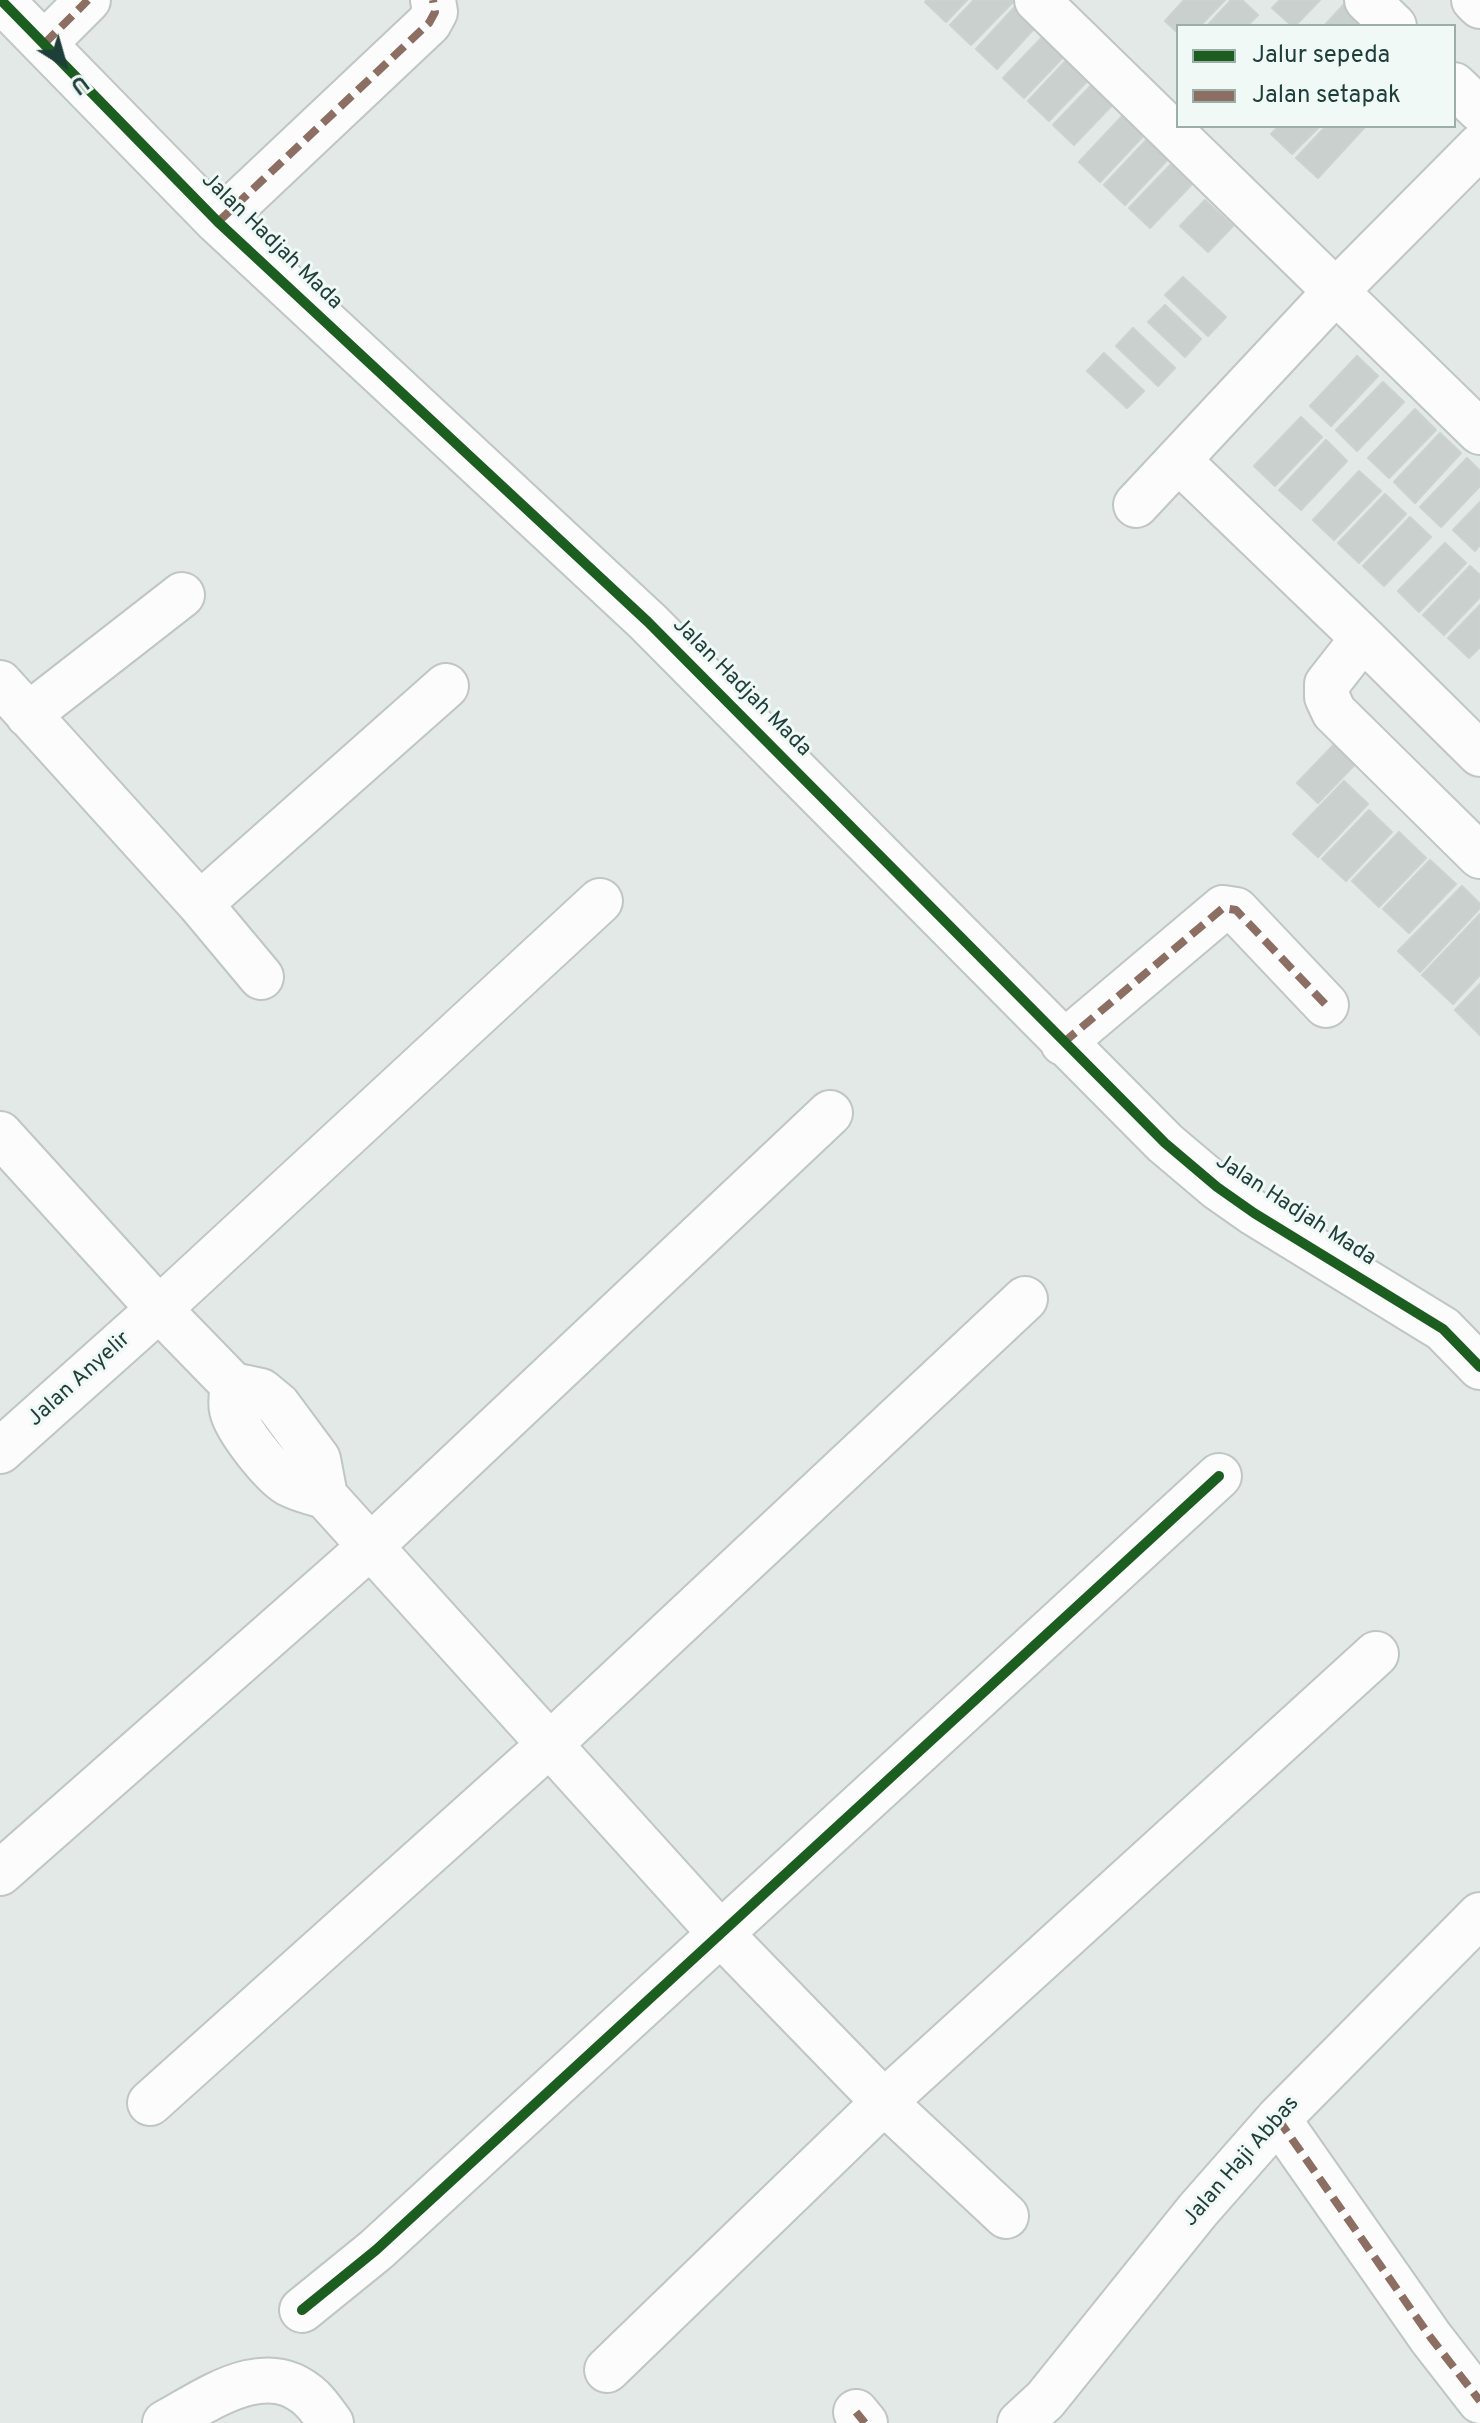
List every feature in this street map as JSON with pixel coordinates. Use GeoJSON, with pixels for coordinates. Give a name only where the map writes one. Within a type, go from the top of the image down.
{"type":"FeatureCollection","features":[{"type":"Feature","properties":{"kind":"street","name":"Jalan Hadjah Mada"},"geometry":{"type":"LineString","coordinates":[[1,0],[218,222],[648,622],[1165,1143],[1217,1187],[1443,1329],[1480,1367]]}},
{"type":"Feature","properties":{"kind":"street"},"geometry":{"type":"LineString","coordinates":[[44,44],[88,0]]}},
{"type":"Feature","properties":{"kind":"street"},"geometry":{"type":"LineString","coordinates":[[218,222],[429,23],[435,12],[433,0]]}},
{"type":"Feature","properties":{"kind":"street"},"geometry":{"type":"LineString","coordinates":[[1037,0],[1480,432]]}},
{"type":"Feature","properties":{"kind":"street"},"geometry":{"type":"LineString","coordinates":[[1367,0],[1392,24]]}},
{"type":"Feature","properties":{"kind":"street"},"geometry":{"type":"LineString","coordinates":[[1474,0],[1480,6]]}},
{"type":"Feature","properties":{"kind":"street"},"geometry":{"type":"LineString","coordinates":[[1456,87],[1480,110]]}},
{"type":"Feature","properties":{"kind":"street"},"geometry":{"type":"LineString","coordinates":[[1136,505],[1336,291],[1480,146]]}},
{"type":"Feature","properties":{"kind":"street"},"geometry":{"type":"LineString","coordinates":[[1178,460],[1480,754]]}},
{"type":"Feature","properties":{"kind":"street"},"geometry":{"type":"LineString","coordinates":[[28,715],[182,595]]}},
{"type":"Feature","properties":{"kind":"street"},"geometry":{"type":"LineString","coordinates":[[1363,638],[1327,684],[1327,697],[1334,712],[1480,856]]}},
{"type":"Feature","properties":{"kind":"street"},"geometry":{"type":"LineString","coordinates":[[0,683],[200,904],[261,977]]}},
{"type":"Feature","properties":{"kind":"street"},"geometry":{"type":"LineString","coordinates":[[200,904],[446,686]]}},
{"type":"Feature","properties":{"kind":"street","name":"Jalan Anyelir"},"geometry":{"type":"LineString","coordinates":[[0,1451],[159,1309],[600,901]]}},
{"type":"Feature","properties":{"kind":"street"},"geometry":{"type":"LineString","coordinates":[[1063,1043],[1223,908],[1236,910],[1326,1005]]}},
{"type":"Feature","properties":{"kind":"street"},"geometry":{"type":"LineString","coordinates":[[0,1873],[371,1546],[830,1113]]}},
{"type":"Feature","properties":{"kind":"street"},"geometry":{"type":"LineString","coordinates":[[0,1134],[159,1309],[233,1385],[232,1412],[248,1440],[289,1484],[325,1496],[721,1934],[884,2102],[1006,2216]]}},
{"type":"Feature","properties":{"kind":"street"},"geometry":{"type":"LineString","coordinates":[[150,2103],[549,1745],[1025,1299]]}},
{"type":"Feature","properties":{"kind":"street"},"geometry":{"type":"LineString","coordinates":[[302,2310],[376,2250],[1219,1476]]}},
{"type":"Feature","properties":{"kind":"street"},"geometry":{"type":"LineString","coordinates":[[607,2370],[884,2102],[1376,1654]]}},
{"type":"Feature","properties":{"kind":"street","name":"Jalan Haji Abbas"},"geometry":{"type":"LineString","coordinates":[[1020,2423],[1045,2400],[1198,2210],[1278,2119],[1480,1915]]}},
{"type":"Feature","properties":{"kind":"street"},"geometry":{"type":"LineString","coordinates":[[1278,2119],[1431,2338],[1480,2401]]}},
{"type":"Feature","properties":{"kind":"street"},"geometry":{"type":"LineString","coordinates":[[165,2423],[240,2383],[267,2379],[290,2385],[310,2397],[331,2423]]}},
{"type":"Feature","properties":{"kind":"building"},"geometry":{"type":"Polygon","coordinates":[[[967,0],[946,22],[925,2],[967,0]]]}},
{"type":"Feature","properties":{"kind":"building"},"geometry":{"type":"Polygon","coordinates":[[[974,0],[1015,0],[971,45],[950,25],[974,0]]]}},
{"type":"Feature","properties":{"kind":"building"},"geometry":{"type":"Polygon","coordinates":[[[1021,0],[1043,19],[997,69],[976,49],[1021,0]]]}},
{"type":"Feature","properties":{"kind":"building"},"geometry":{"type":"Polygon","coordinates":[[[1184,0],[1225,0],[1202,24],[1176,24],[1176,31],[1165,21],[1184,0]]]}},
{"type":"Feature","properties":{"kind":"building"},"geometry":{"type":"Polygon","coordinates":[[[1231,0],[1242,0],[1258,15],[1249,24],[1209,24],[1231,0]]]}},
{"type":"Feature","properties":{"kind":"building"},"geometry":{"type":"Polygon","coordinates":[[[1280,0],[1320,0],[1297,24],[1290,24],[1272,8],[1280,0]]]}},
{"type":"Feature","properties":{"kind":"building"},"geometry":{"type":"Polygon","coordinates":[[[1348,0],[1363,24],[1326,24],[1348,0]]]}},
{"type":"Feature","properties":{"kind":"building"},"geometry":{"type":"Polygon","coordinates":[[[1050,29],[1071,49],[1024,98],[1003,78],[1050,29]]]}},
{"type":"Feature","properties":{"kind":"building"},"geometry":{"type":"Polygon","coordinates":[[[1074,52],[1096,72],[1049,121],[1028,101],[1074,52]]]}},
{"type":"Feature","properties":{"kind":"building"},"geometry":{"type":"Polygon","coordinates":[[[1100,76],[1121,96],[1074,145],[1053,125],[1100,76]]]}},
{"type":"Feature","properties":{"kind":"building"},"geometry":{"type":"Polygon","coordinates":[[[1126,112],[1147,132],[1100,182],[1079,162],[1126,112]]]}},
{"type":"Feature","properties":{"kind":"building"},"geometry":{"type":"Polygon","coordinates":[[[1277,128],[1318,128],[1292,154],[1271,134],[1277,128]]]}},
{"type":"Feature","properties":{"kind":"building"},"geometry":{"type":"Polygon","coordinates":[[[1324,128],[1364,128],[1318,178],[1296,158],[1324,128]]]}},
{"type":"Feature","properties":{"kind":"building"},"geometry":{"type":"Polygon","coordinates":[[[1151,135],[1172,155],[1125,205],[1104,185],[1151,135]]]}},
{"type":"Feature","properties":{"kind":"building"},"geometry":{"type":"Polygon","coordinates":[[[1176,159],[1197,179],[1150,228],[1129,208],[1176,159]]]}},
{"type":"Feature","properties":{"kind":"building"},"geometry":{"type":"Polygon","coordinates":[[[1205,200],[1233,226],[1208,252],[1180,226],[1205,200]]]}},
{"type":"Feature","properties":{"kind":"building"},"geometry":{"type":"Polygon","coordinates":[[[1183,277],[1226,317],[1208,336],[1165,295],[1183,277]]]}},
{"type":"Feature","properties":{"kind":"building"},"geometry":{"type":"Polygon","coordinates":[[[1165,305],[1201,339],[1185,357],[1148,322],[1165,305]]]}},
{"type":"Feature","properties":{"kind":"building"},"geometry":{"type":"Polygon","coordinates":[[[1133,328],[1175,368],[1158,386],[1116,346],[1133,328]]]}},
{"type":"Feature","properties":{"kind":"building"},"geometry":{"type":"Polygon","coordinates":[[[1104,353],[1144,391],[1127,408],[1087,371],[1104,353]]]}},
{"type":"Feature","properties":{"kind":"building"},"geometry":{"type":"Polygon","coordinates":[[[1357,356],[1378,376],[1331,426],[1310,406],[1357,356]]]}},
{"type":"Feature","properties":{"kind":"building"},"geometry":{"type":"Polygon","coordinates":[[[1383,382],[1404,402],[1357,451],[1336,430],[1383,382]]]}},
{"type":"Feature","properties":{"kind":"building"},"geometry":{"type":"Polygon","coordinates":[[[1415,409],[1436,430],[1389,478],[1368,458],[1415,409]]]}},
{"type":"Feature","properties":{"kind":"building"},"geometry":{"type":"Polygon","coordinates":[[[1301,417],[1322,437],[1275,486],[1254,466],[1301,417]]]}},
{"type":"Feature","properties":{"kind":"building"},"geometry":{"type":"Polygon","coordinates":[[[1440,433],[1461,453],[1415,503],[1394,482],[1440,433]]]}},
{"type":"Feature","properties":{"kind":"building"},"geometry":{"type":"Polygon","coordinates":[[[1326,440],[1347,461],[1301,510],[1279,490],[1326,440]]]}},
{"type":"Feature","properties":{"kind":"building"},"geometry":{"type":"Polygon","coordinates":[[[1467,458],[1480,471],[1480,486],[1441,527],[1420,507],[1467,458]]]}},
{"type":"Feature","properties":{"kind":"building"},"geometry":{"type":"Polygon","coordinates":[[[1359,471],[1381,491],[1334,540],[1313,520],[1359,471]]]}},
{"type":"Feature","properties":{"kind":"building"},"geometry":{"type":"Polygon","coordinates":[[[1385,494],[1406,514],[1359,563],[1338,543],[1385,494]]]}},
{"type":"Feature","properties":{"kind":"building"},"geometry":{"type":"Polygon","coordinates":[[[1480,502],[1480,545],[1475,551],[1453,530],[1480,502]]]}},
{"type":"Feature","properties":{"kind":"building"},"geometry":{"type":"Polygon","coordinates":[[[1410,517],[1431,537],[1384,586],[1363,566],[1410,517]]]}},
{"type":"Feature","properties":{"kind":"building"},"geometry":{"type":"Polygon","coordinates":[[[1445,543],[1466,563],[1419,612],[1398,591],[1445,543]]]}},
{"type":"Feature","properties":{"kind":"building"},"geometry":{"type":"Polygon","coordinates":[[[1470,566],[1480,575],[1480,597],[1444,635],[1423,615],[1470,566]]]}},
{"type":"Feature","properties":{"kind":"building"},"geometry":{"type":"Polygon","coordinates":[[[1480,605],[1480,647],[1469,658],[1448,638],[1480,605]]]}},
{"type":"Feature","properties":{"kind":"building"},"geometry":{"type":"Polygon","coordinates":[[[1344,734],[1365,754],[1318,803],[1297,783],[1344,734]]]}},
{"type":"Feature","properties":{"kind":"building"},"geometry":{"type":"Polygon","coordinates":[[[1344,781],[1368,804],[1318,857],[1293,834],[1344,781]]]}},
{"type":"Feature","properties":{"kind":"building"},"geometry":{"type":"Polygon","coordinates":[[[1369,810],[1392,832],[1346,881],[1322,859],[1369,810]]]}},
{"type":"Feature","properties":{"kind":"building"},"geometry":{"type":"Polygon","coordinates":[[[1399,832],[1426,858],[1379,907],[1352,881],[1399,832]]]}},
{"type":"Feature","properties":{"kind":"building"},"geometry":{"type":"Polygon","coordinates":[[[1430,860],[1456,884],[1409,933],[1383,909],[1430,860]]]}},
{"type":"Feature","properties":{"kind":"building"},"geometry":{"type":"Polygon","coordinates":[[[1462,886],[1480,904],[1480,908],[1420,972],[1398,951],[1462,886]]]}},
{"type":"Feature","properties":{"kind":"building"},"geometry":{"type":"Polygon","coordinates":[[[1480,914],[1480,975],[1453,1004],[1422,975],[1480,914]]]}},
{"type":"Feature","properties":{"kind":"building"},"geometry":{"type":"Polygon","coordinates":[[[1480,984],[1480,1035],[1455,1010],[1480,984]]]}},
{"type":"Feature","properties":{"kind":"marked path"},"geometry":{"type":"LineString","coordinates":[[44,44],[88,0]]}},
{"type":"Feature","properties":{"kind":"marked path"},"geometry":{"type":"LineString","coordinates":[[218,222],[429,23],[435,12],[433,0]]}},
{"type":"Feature","properties":{"kind":"marked path"},"geometry":{"type":"LineString","coordinates":[[1063,1043],[1223,908],[1236,910],[1326,1005]]}},
{"type":"Feature","properties":{"kind":"marked path"},"geometry":{"type":"LineString","coordinates":[[1278,2119],[1431,2338],[1480,2401]]}},
{"type":"Feature","properties":{"kind":"marked path"},"geometry":{"type":"LineString","coordinates":[[856,2412],[865,2423]]}},
{"type":"Feature","properties":{"kind":"cycle path"},"geometry":{"type":"LineString","coordinates":[[1,0],[218,222],[648,622],[1165,1143],[1217,1187],[1254,1213],[1443,1329],[1480,1367]]}},
{"type":"Feature","properties":{"kind":"cycle path"},"geometry":{"type":"LineString","coordinates":[[302,2310],[376,2250],[1219,1476]]}}]}
